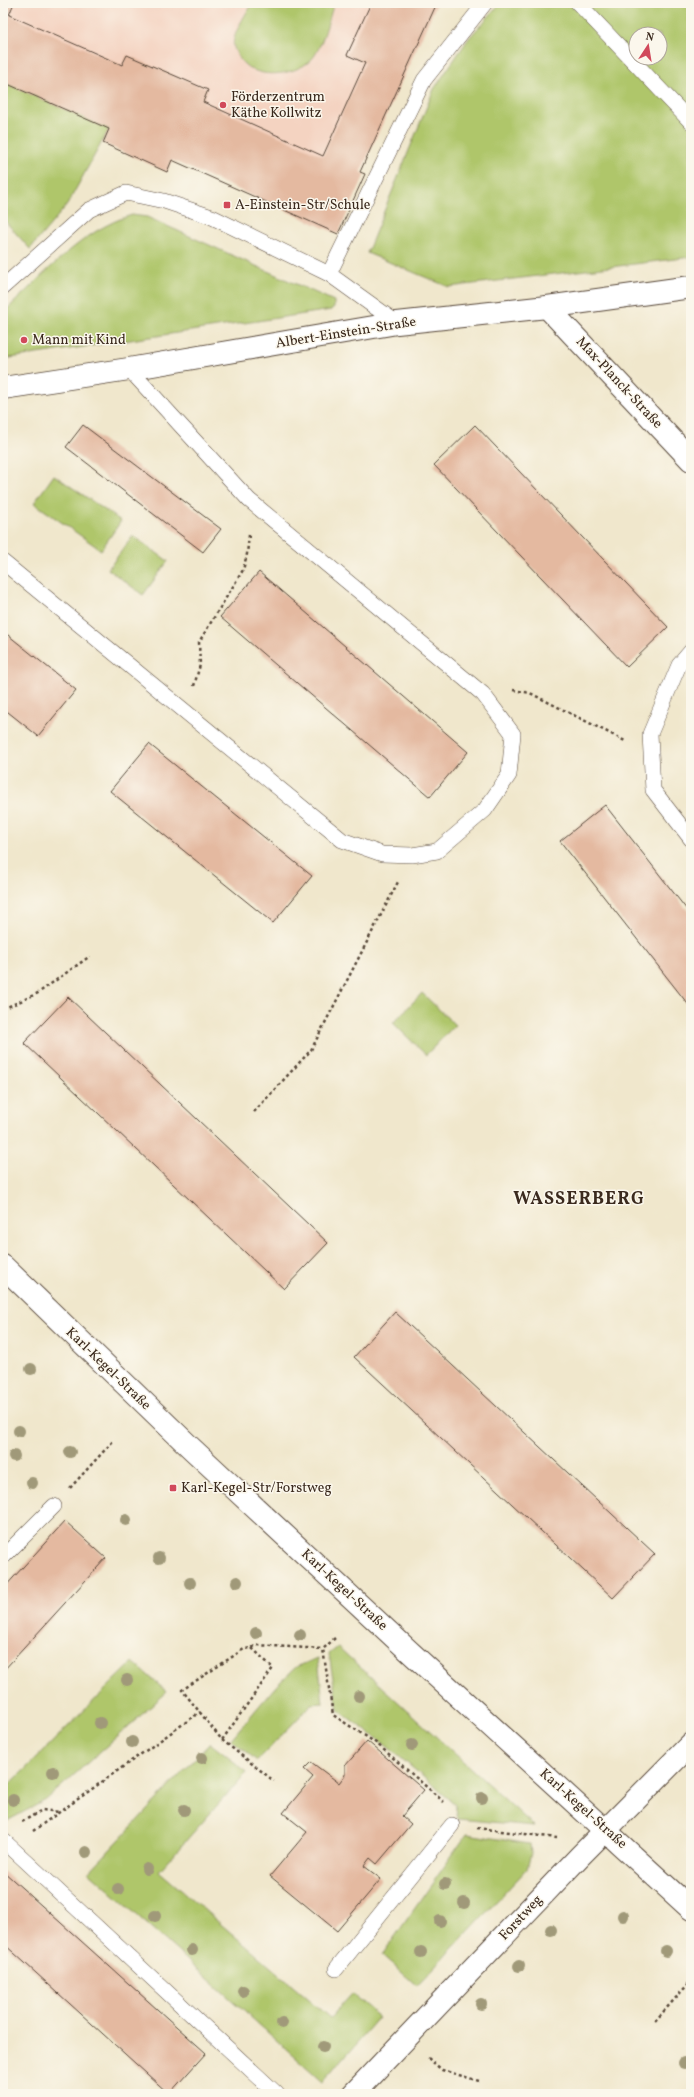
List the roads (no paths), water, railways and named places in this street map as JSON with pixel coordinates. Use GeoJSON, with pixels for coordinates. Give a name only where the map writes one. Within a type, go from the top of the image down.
{"type":"FeatureCollection","features":[{"type":"Feature","properties":{"kind":"street","name":"Albert-Einstein-Straße"},"geometry":{"type":"LineString","coordinates":[[3,388],[129,369],[397,323],[547,307],[691,287]]}},
{"type":"Feature","properties":{"kind":"street","name":"Max-Planck-Straße"},"geometry":{"type":"LineString","coordinates":[[547,307],[691,460]]}},
{"type":"Feature","properties":{"kind":"street","name":"Karl-Kegel-Straße"},"geometry":{"type":"LineString","coordinates":[[3,1266],[201,1457],[691,1909]]}},
{"type":"Feature","properties":{"kind":"street","name":"Forstweg"},"geometry":{"type":"LineString","coordinates":[[353,2094],[606,1830],[691,1744]]}},
{"type":"Feature","properties":{"kind":"lane"},"geometry":{"type":"LineString","coordinates":[[328,274],[424,80],[485,3]]}},
{"type":"Feature","properties":{"kind":"lane"},"geometry":{"type":"LineString","coordinates":[[578,3],[691,122]]}},
{"type":"Feature","properties":{"kind":"lane"},"geometry":{"type":"LineString","coordinates":[[3,287],[89,210],[126,193],[164,201],[212,217],[328,274],[397,323]]}},
{"type":"Feature","properties":{"kind":"lane"},"geometry":{"type":"LineString","coordinates":[[3,562],[342,840],[382,854],[412,855],[437,851],[485,810],[509,775],[513,734],[484,694],[249,500],[129,369]]}},
{"type":"Feature","properties":{"kind":"lane"},"geometry":{"type":"LineString","coordinates":[[691,651],[679,665],[650,734],[653,790],[691,840]]}},
{"type":"Feature","properties":{"kind":"lane"},"geometry":{"type":"LineString","coordinates":[[3,1557],[54,1506]]}},
{"type":"Feature","properties":{"kind":"lane"},"geometry":{"type":"LineString","coordinates":[[336,1969],[452,1824]]}},
{"type":"Feature","properties":{"kind":"lane"},"geometry":{"type":"LineString","coordinates":[[3,1840],[277,2094]]}},
{"type":"Feature","properties":{"kind":"place","name":"Förderzentrum Käthe Kollwitz"},"geometry":{"type":"Point","coordinates":[223,105]}},
{"type":"Feature","properties":{"kind":"place","name":"A-Einstein-Str/Schule"},"geometry":{"type":"Point","coordinates":[227,205]}},
{"type":"Feature","properties":{"kind":"place","name":"Mann mit Kind"},"geometry":{"type":"Point","coordinates":[24,340]}},
{"type":"Feature","properties":{"kind":"place","name":"Karl-Kegel-Str/Forstweg"},"geometry":{"type":"Point","coordinates":[173,1488]}},
{"type":"Feature","properties":{"kind":"district","name":"WASSERBERG"},"geometry":{"type":"Point","coordinates":[579,1199]}}]}
